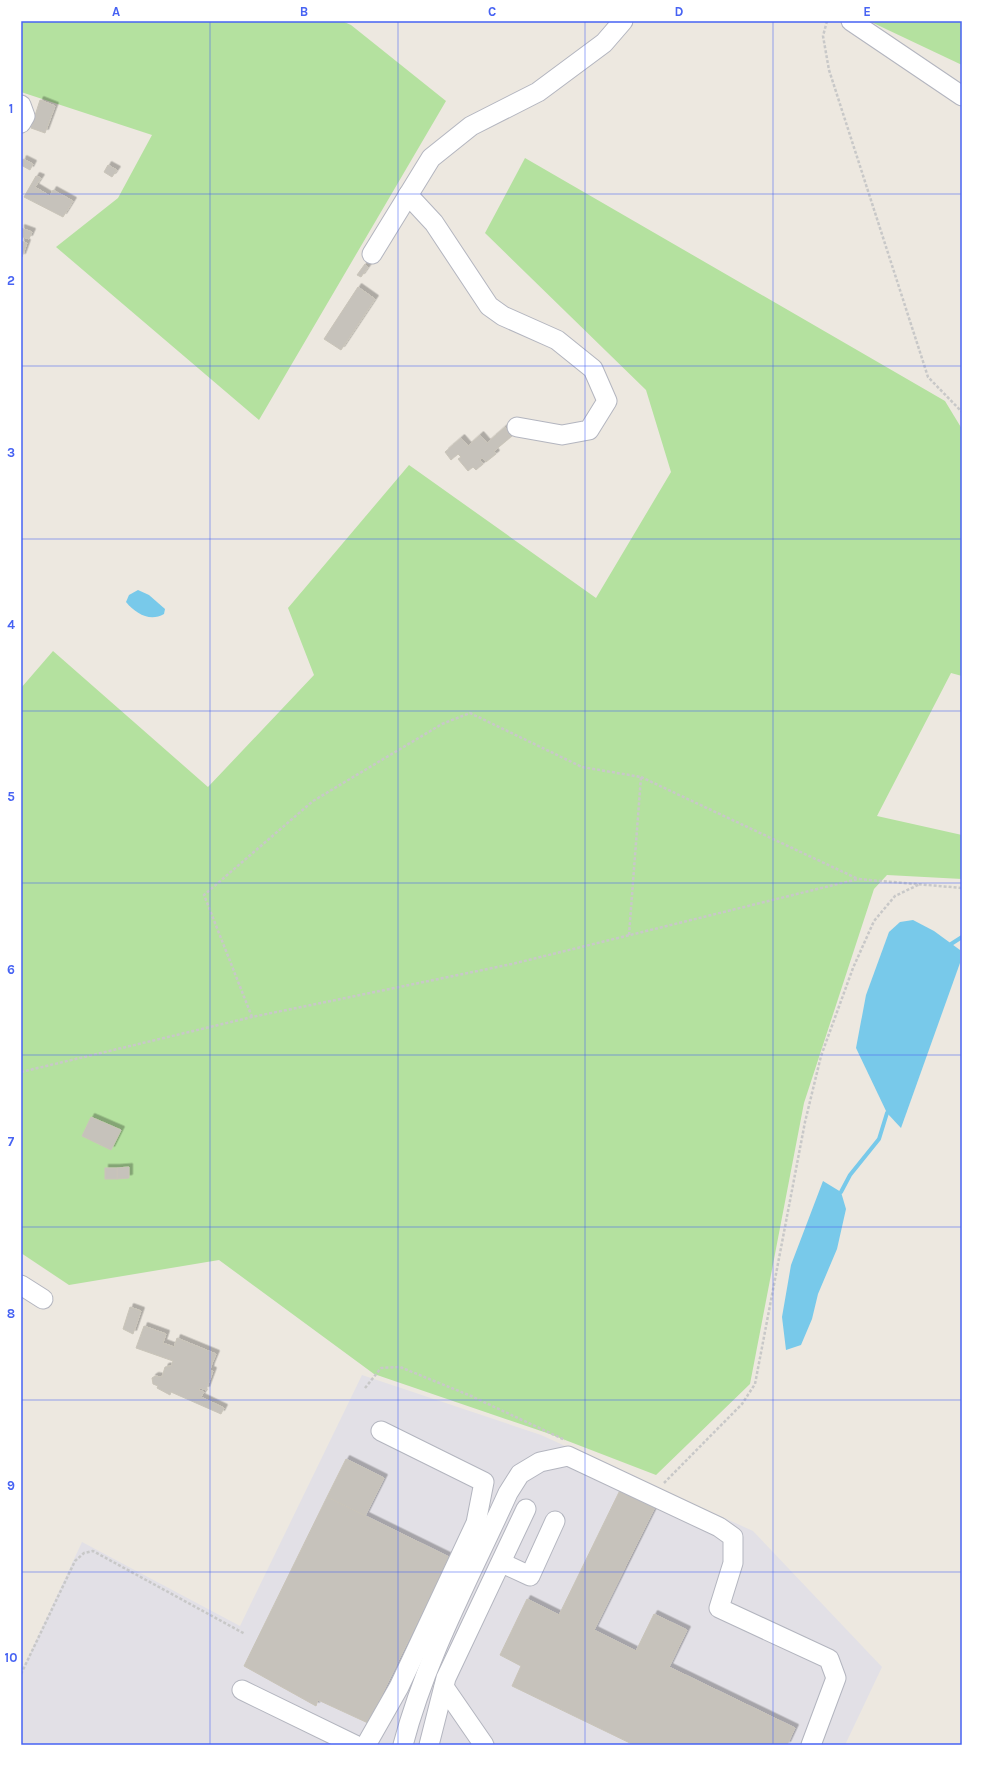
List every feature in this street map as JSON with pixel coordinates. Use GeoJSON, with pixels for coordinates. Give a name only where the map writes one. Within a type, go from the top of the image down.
{"type":"FeatureCollection","features":[{"type":"Feature","properties":{"kind":"street"},"geometry":{"type":"LineString","coordinates":[[372,254],[431,158],[471,126],[538,92],[604,43],[623,21]]}},
{"type":"Feature","properties":{"kind":"street"},"geometry":{"type":"LineString","coordinates":[[852,21],[962,96]]}},
{"type":"Feature","properties":{"kind":"street"},"geometry":{"type":"LineString","coordinates":[[21,105],[25,116],[21,123]]}},
{"type":"Feature","properties":{"kind":"street"},"geometry":{"type":"LineString","coordinates":[[408,195],[434,223],[489,306],[503,316],[557,340],[593,369],[607,401],[589,430],[562,435],[517,427]]}},
{"type":"Feature","properties":{"kind":"street"},"geometry":{"type":"LineString","coordinates":[[21,1285],[44,1299]]}},
{"type":"Feature","properties":{"kind":"street"},"geometry":{"type":"LineString","coordinates":[[366,1745],[398,1687],[476,1523],[484,1482],[381,1431]]}},
{"type":"Feature","properties":{"kind":"street"},"geometry":{"type":"LineString","coordinates":[[403,1745],[413,1708],[435,1652],[508,1493],[520,1474],[540,1462],[568,1456],[706,1520],[732,1536],[733,1563],[719,1608],[829,1659],[836,1678],[811,1745]]}},
{"type":"Feature","properties":{"kind":"street"},"geometry":{"type":"LineString","coordinates":[[429,1745],[446,1678],[502,1563],[526,1509]]}},
{"type":"Feature","properties":{"kind":"street"},"geometry":{"type":"LineString","coordinates":[[502,1563],[530,1576],[555,1521]]}},
{"type":"Feature","properties":{"kind":"street"},"geometry":{"type":"LineString","coordinates":[[444,1687],[484,1745]]}},
{"type":"Feature","properties":{"kind":"street"},"geometry":{"type":"LineString","coordinates":[[242,1690],[355,1745]]}},
{"type":"Feature","properties":{"kind":"path"},"geometry":{"type":"LineString","coordinates":[[827,21],[822,36],[829,70],[928,377],[962,412]]}},
{"type":"Feature","properties":{"kind":"path"},"geometry":{"type":"LineString","coordinates":[[252,1017],[204,895],[313,801],[442,724],[470,713],[582,767],[641,777],[858,879]]}},
{"type":"Feature","properties":{"kind":"path"},"geometry":{"type":"LineString","coordinates":[[629,935],[641,777]]}},
{"type":"Feature","properties":{"kind":"path"},"geometry":{"type":"LineString","coordinates":[[21,1072],[252,1017],[512,964],[858,879],[962,888]]}},
{"type":"Feature","properties":{"kind":"path"},"geometry":{"type":"LineString","coordinates":[[662,1485],[742,1404],[755,1384],[805,1122],[821,1056],[853,968],[874,921],[895,896],[920,884]]}},
{"type":"Feature","properties":{"kind":"path"},"geometry":{"type":"LineString","coordinates":[[365,1388],[381,1368],[400,1367],[472,1396],[570,1442]]}},
{"type":"Feature","properties":{"kind":"path"},"geometry":{"type":"LineString","coordinates":[[21,1674],[75,1561],[84,1553],[93,1551],[245,1634]]}},
{"type":"Feature","properties":{"kind":"shaded area"},"geometry":{"type":"Polygon","coordinates":[[[362,1375],[541,1435],[753,1531],[882,1667],[845,1745],[21,1745],[21,1673],[82,1542],[240,1626],[362,1375]]]}},
{"type":"Feature","properties":{"kind":"green space"},"geometry":{"type":"Polygon","coordinates":[[[21,21],[342,21],[351,25],[446,101],[259,420],[56,247],[118,198],[152,135],[21,92],[21,21]]]}},
{"type":"Feature","properties":{"kind":"green space"},"geometry":{"type":"Polygon","coordinates":[[[869,21],[962,21],[962,65],[869,21]]]}},
{"type":"Feature","properties":{"kind":"green space"},"geometry":{"type":"Polygon","coordinates":[[[525,158],[945,401],[962,429],[962,676],[951,673],[877,816],[962,835],[962,879],[887,875],[874,889],[804,1103],[750,1384],[656,1475],[547,1433],[374,1374],[219,1260],[69,1285],[21,1253],[21,688],[53,651],[208,787],[314,675],[288,608],[409,465],[596,598],[671,472],[646,390],[485,233],[525,158]]]}},
{"type":"Feature","properties":{"kind":"water"},"geometry":{"type":"Polygon","coordinates":[[[138,590],[149,595],[165,609],[164,614],[148,617],[134,610],[126,602],[129,595],[138,590]]]}},
{"type":"Feature","properties":{"kind":"water"},"geometry":{"type":"Polygon","coordinates":[[[913,920],[934,931],[960,950],[960,963],[901,1128],[887,1113],[856,1048],[866,995],[889,932],[900,922],[913,920]]]}},
{"type":"Feature","properties":{"kind":"water"},"geometry":{"type":"Polygon","coordinates":[[[823,1181],[841,1192],[846,1209],[837,1249],[818,1294],[812,1319],[801,1345],[786,1350],[782,1317],[791,1265],[823,1181]]]}},
{"type":"Feature","properties":{"kind":"building"},"geometry":{"type":"Polygon","coordinates":[[[40,100],[55,106],[45,133],[31,128],[40,100]]]}},
{"type":"Feature","properties":{"kind":"building"},"geometry":{"type":"Polygon","coordinates":[[[23,159],[33,164],[30,170],[21,165],[23,159]]]}},
{"type":"Feature","properties":{"kind":"building"},"geometry":{"type":"Polygon","coordinates":[[[108,165],[117,170],[112,177],[104,172],[108,165]]]}},
{"type":"Feature","properties":{"kind":"building"},"geometry":{"type":"Polygon","coordinates":[[[36,176],[41,178],[35,187],[50,196],[53,190],[73,201],[63,217],[24,197],[36,176]]]}},
{"type":"Feature","properties":{"kind":"building"},"geometry":{"type":"Polygon","coordinates":[[[21,228],[32,232],[29,239],[23,237],[21,241],[21,228]]]}},
{"type":"Feature","properties":{"kind":"building"},"geometry":{"type":"Polygon","coordinates":[[[21,241],[27,243],[22,257],[21,257],[21,241]]]}},
{"type":"Feature","properties":{"kind":"building"},"geometry":{"type":"Polygon","coordinates":[[[365,264],[368,267],[361,277],[357,275],[365,264]]]}},
{"type":"Feature","properties":{"kind":"building"},"geometry":{"type":"Polygon","coordinates":[[[358,287],[375,299],[341,350],[324,339],[358,287]]]}},
{"type":"Feature","properties":{"kind":"building"},"geometry":{"type":"Polygon","coordinates":[[[505,427],[512,436],[494,451],[496,454],[486,462],[482,458],[480,460],[483,464],[476,470],[473,467],[468,471],[458,459],[461,457],[458,454],[451,460],[445,452],[461,438],[468,446],[480,435],[487,443],[505,427]]]}},
{"type":"Feature","properties":{"kind":"building"},"geometry":{"type":"Polygon","coordinates":[[[91,1117],[121,1130],[111,1150],[82,1136],[91,1117]]]}},
{"type":"Feature","properties":{"kind":"building"},"geometry":{"type":"Polygon","coordinates":[[[129,1167],[129,1178],[117,1179],[117,1168],[129,1167]]]}},
{"type":"Feature","properties":{"kind":"building"},"geometry":{"type":"Polygon","coordinates":[[[105,1168],[117,1168],[117,1179],[105,1179],[105,1168]]]}},
{"type":"Feature","properties":{"kind":"building"},"geometry":{"type":"Polygon","coordinates":[[[130,1307],[141,1311],[133,1334],[123,1329],[130,1307]]]}},
{"type":"Feature","properties":{"kind":"building"},"geometry":{"type":"Polygon","coordinates":[[[144,1326],[166,1334],[163,1343],[174,1347],[177,1338],[216,1354],[210,1370],[213,1371],[206,1390],[200,1388],[199,1390],[204,1392],[201,1397],[224,1408],[221,1414],[171,1392],[170,1395],[153,1384],[152,1378],[155,1376],[162,1377],[165,1367],[171,1366],[173,1361],[136,1348],[144,1326]]]}},
{"type":"Feature","properties":{"kind":"building"},"geometry":{"type":"Polygon","coordinates":[[[346,1459],[384,1478],[365,1516],[327,1497],[346,1459]]]}},
{"type":"Feature","properties":{"kind":"building"},"geometry":{"type":"Polygon","coordinates":[[[623,1484],[658,1501],[594,1630],[636,1651],[654,1614],[687,1630],[669,1667],[795,1728],[787,1745],[634,1745],[512,1686],[521,1666],[500,1655],[527,1599],[559,1615],[623,1484]]]}},
{"type":"Feature","properties":{"kind":"building"},"geometry":{"type":"Polygon","coordinates":[[[327,1497],[449,1557],[368,1723],[318,1700],[316,1706],[244,1666],[327,1497]]]}},
{"type":"Feature","properties":{"kind":"waterway"},"geometry":{"type":"LineString","coordinates":[[951,944],[962,937]]}},
{"type":"Feature","properties":{"kind":"waterway"},"geometry":{"type":"LineString","coordinates":[[841,1192],[850,1175],[879,1139],[887,1113]]}}]}
